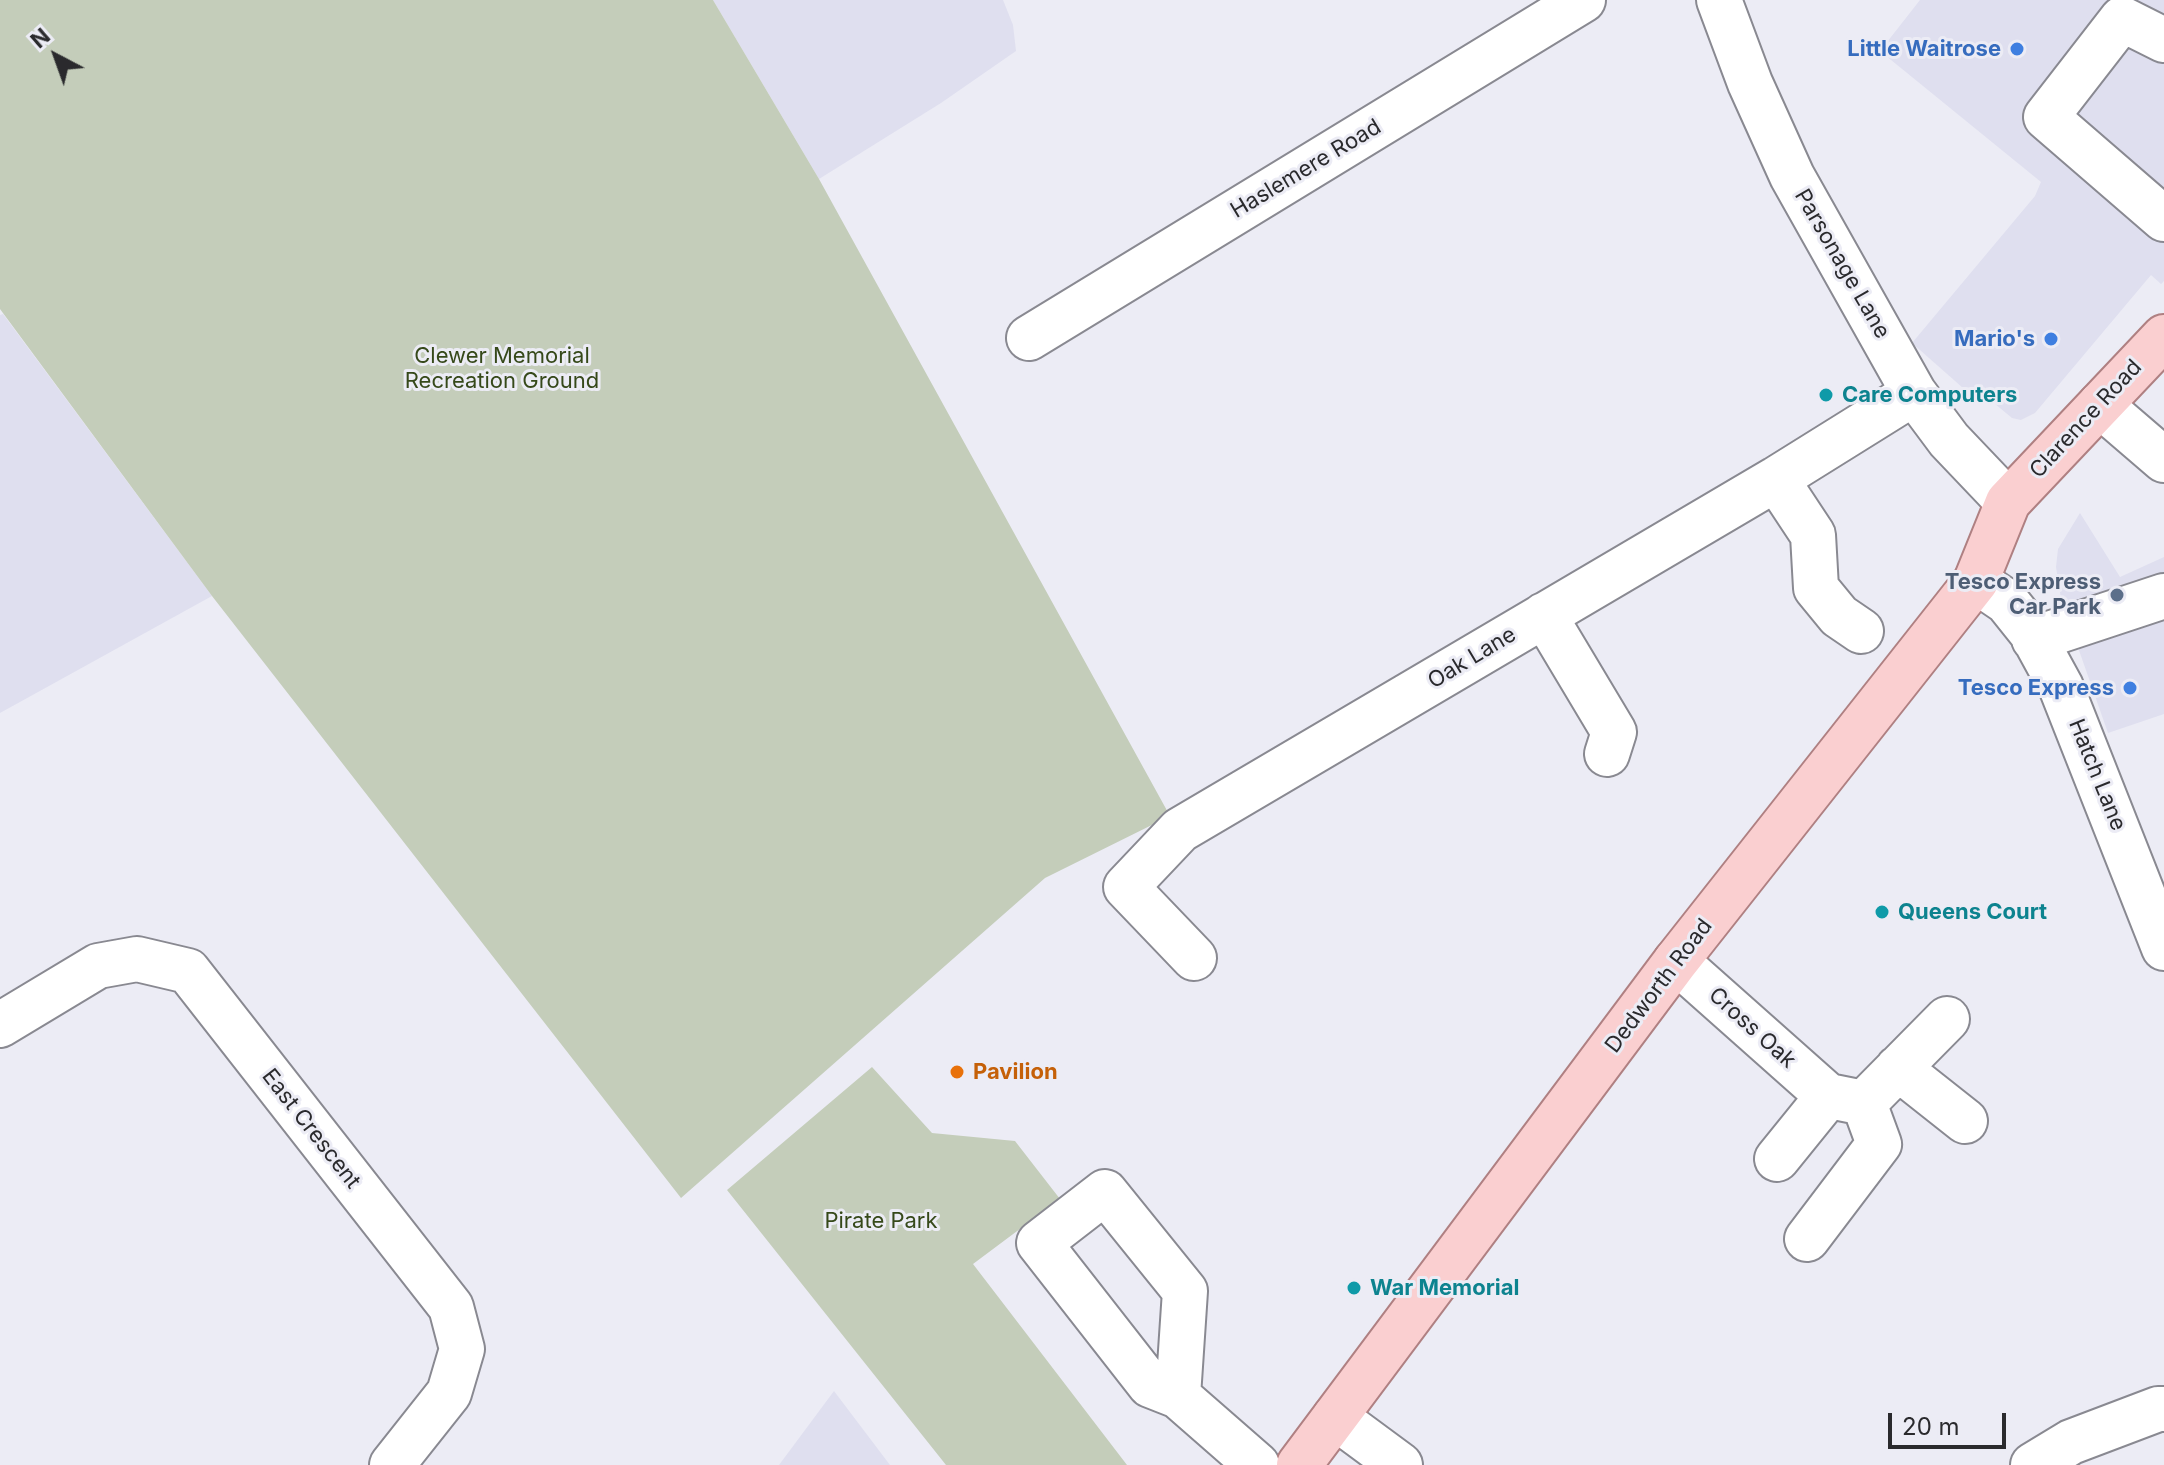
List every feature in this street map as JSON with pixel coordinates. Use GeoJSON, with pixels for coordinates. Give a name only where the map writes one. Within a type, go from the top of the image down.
{"type":"FeatureCollection","features":[{"type":"Feature","properties":{"kind":"main road","name":"Clarence Road"},"geometry":{"type":"LineString","coordinates":[[2008,502],[2164,337]]}},
{"type":"Feature","properties":{"kind":"main road","name":"Dedworth Road"},"geometry":{"type":"LineString","coordinates":[[1299,1465],[1676,961],[1976,581],[2008,502]]}},
{"type":"Feature","properties":{"kind":"street","name":"Haslemere Road"},"geometry":{"type":"LineString","coordinates":[[1029,338],[1583,0]]}},
{"type":"Feature","properties":{"kind":"street","name":"Parsonage Lane"},"geometry":{"type":"LineString","coordinates":[[1719,0],[1750,83],[1792,176],[1914,393],[1949,440],[2008,502]]}},
{"type":"Feature","properties":{"kind":"street"},"geometry":{"type":"LineString","coordinates":[[2164,40],[2122,19],[2046,117],[2164,219]]}},
{"type":"Feature","properties":{"kind":"street","name":"Oak Lane"},"geometry":{"type":"LineString","coordinates":[[1194,958],[1126,887],[1180,830],[1776,479],[1914,393]]}},
{"type":"Feature","properties":{"kind":"street"},"geometry":{"type":"LineString","coordinates":[[2100,405],[2164,460]]}},
{"type":"Feature","properties":{"kind":"street"},"geometry":{"type":"LineString","coordinates":[[1776,479],[1813,535],[1816,588],[1839,616],[1861,631]]}},
{"type":"Feature","properties":{"kind":"street","name":"Hatch Lane"},"geometry":{"type":"LineString","coordinates":[[1976,581],[2007,602],[2034,639],[2061,687],[2151,870],[2164,948]]}},
{"type":"Feature","properties":{"kind":"street"},"geometry":{"type":"LineString","coordinates":[[2034,639],[2164,596]]}},
{"type":"Feature","properties":{"kind":"street"},"geometry":{"type":"LineString","coordinates":[[1544,615],[1614,732],[1607,754]]}},
{"type":"Feature","properties":{"kind":"street","name":"East Crescent"},"geometry":{"type":"LineString","coordinates":[[0,1025],[98,966],[137,959],[188,971],[451,1307],[462,1349],[449,1393],[392,1465]]}},
{"type":"Feature","properties":{"kind":"street","name":"Cross Oak"},"geometry":{"type":"LineString","coordinates":[[1676,961],[1846,1099]]}},
{"type":"Feature","properties":{"kind":"street"},"geometry":{"type":"LineString","coordinates":[[1777,1159],[1846,1099],[1898,1068],[1947,1019]]}},
{"type":"Feature","properties":{"kind":"street"},"geometry":{"type":"LineString","coordinates":[[1898,1068],[1965,1121]]}},
{"type":"Feature","properties":{"kind":"street"},"geometry":{"type":"LineString","coordinates":[[1807,1239],[1879,1144],[1846,1099]]}},
{"type":"Feature","properties":{"kind":"street"},"geometry":{"type":"LineString","coordinates":[[1178,1396],[1257,1465]]}},
{"type":"Feature","properties":{"kind":"street"},"geometry":{"type":"LineString","coordinates":[[2033,1465],[2071,1442],[2164,1409]]}},
{"type":"Feature","properties":{"kind":"street"},"geometry":{"type":"LineString","coordinates":[[1335,1417],[1400,1465]]}},
{"type":"Feature","properties":{"kind":"shaded area"},"geometry":{"type":"Polygon","coordinates":[[[713,0],[1003,0],[1013,25],[1016,51],[941,103],[819,179],[713,0]]]}},
{"type":"Feature","properties":{"kind":"shaded area"},"geometry":{"type":"Polygon","coordinates":[[[1920,0],[2164,0],[2164,281],[2161,284],[2151,275],[2035,413],[2021,420],[2012,418],[1977,389],[1972,396],[1912,343],[2035,196],[2041,182],[1880,51],[1920,0]]]}},
{"type":"Feature","properties":{"kind":"shaded area"},"geometry":{"type":"Polygon","coordinates":[[[3,314],[212,596],[0,713],[0,315],[3,314]]]}},
{"type":"Feature","properties":{"kind":"shaded area"},"geometry":{"type":"Polygon","coordinates":[[[2080,513],[2120,577],[2164,557],[2164,714],[2108,733],[2061,599],[2056,567],[2058,549],[2080,513]]]}},
{"type":"Feature","properties":{"kind":"shaded area"},"geometry":{"type":"Polygon","coordinates":[[[834,1391],[890,1465],[779,1465],[834,1391]]]}},
{"type":"Feature","properties":{"kind":"green space","name":"Clewer Memorial Recreation Ground"},"geometry":{"type":"Polygon","coordinates":[[[0,0],[713,0],[819,179],[1170,816],[1045,878],[681,1198],[212,596],[0,309],[0,0]]]}},
{"type":"Feature","properties":{"kind":"green space","name":"Pirate Park"},"geometry":{"type":"Polygon","coordinates":[[[872,1067],[932,1133],[1015,1141],[1060,1199],[973,1264],[1127,1465],[946,1465],[727,1190],[872,1067]]]}},
{"type":"Feature","properties":{"kind":"place","name":"Little Waitrose"},"geometry":{"type":"Point","coordinates":[2017,49]}},
{"type":"Feature","properties":{"kind":"place","name":"Mario's"},"geometry":{"type":"Point","coordinates":[2051,339]}},
{"type":"Feature","properties":{"kind":"place","name":"Care Computers"},"geometry":{"type":"Point","coordinates":[1826,395]}},
{"type":"Feature","properties":{"kind":"place","name":"Tesco Express Car Park"},"geometry":{"type":"Point","coordinates":[2117,595]}},
{"type":"Feature","properties":{"kind":"place","name":"Tesco Express"},"geometry":{"type":"Point","coordinates":[2130,688]}},
{"type":"Feature","properties":{"kind":"place","name":"Queens Court"},"geometry":{"type":"Point","coordinates":[1882,912]}},
{"type":"Feature","properties":{"kind":"place","name":"Pavilion"},"geometry":{"type":"Point","coordinates":[957,1072]}},
{"type":"Feature","properties":{"kind":"place","name":"War Memorial"},"geometry":{"type":"Point","coordinates":[1354,1288]}}]}
